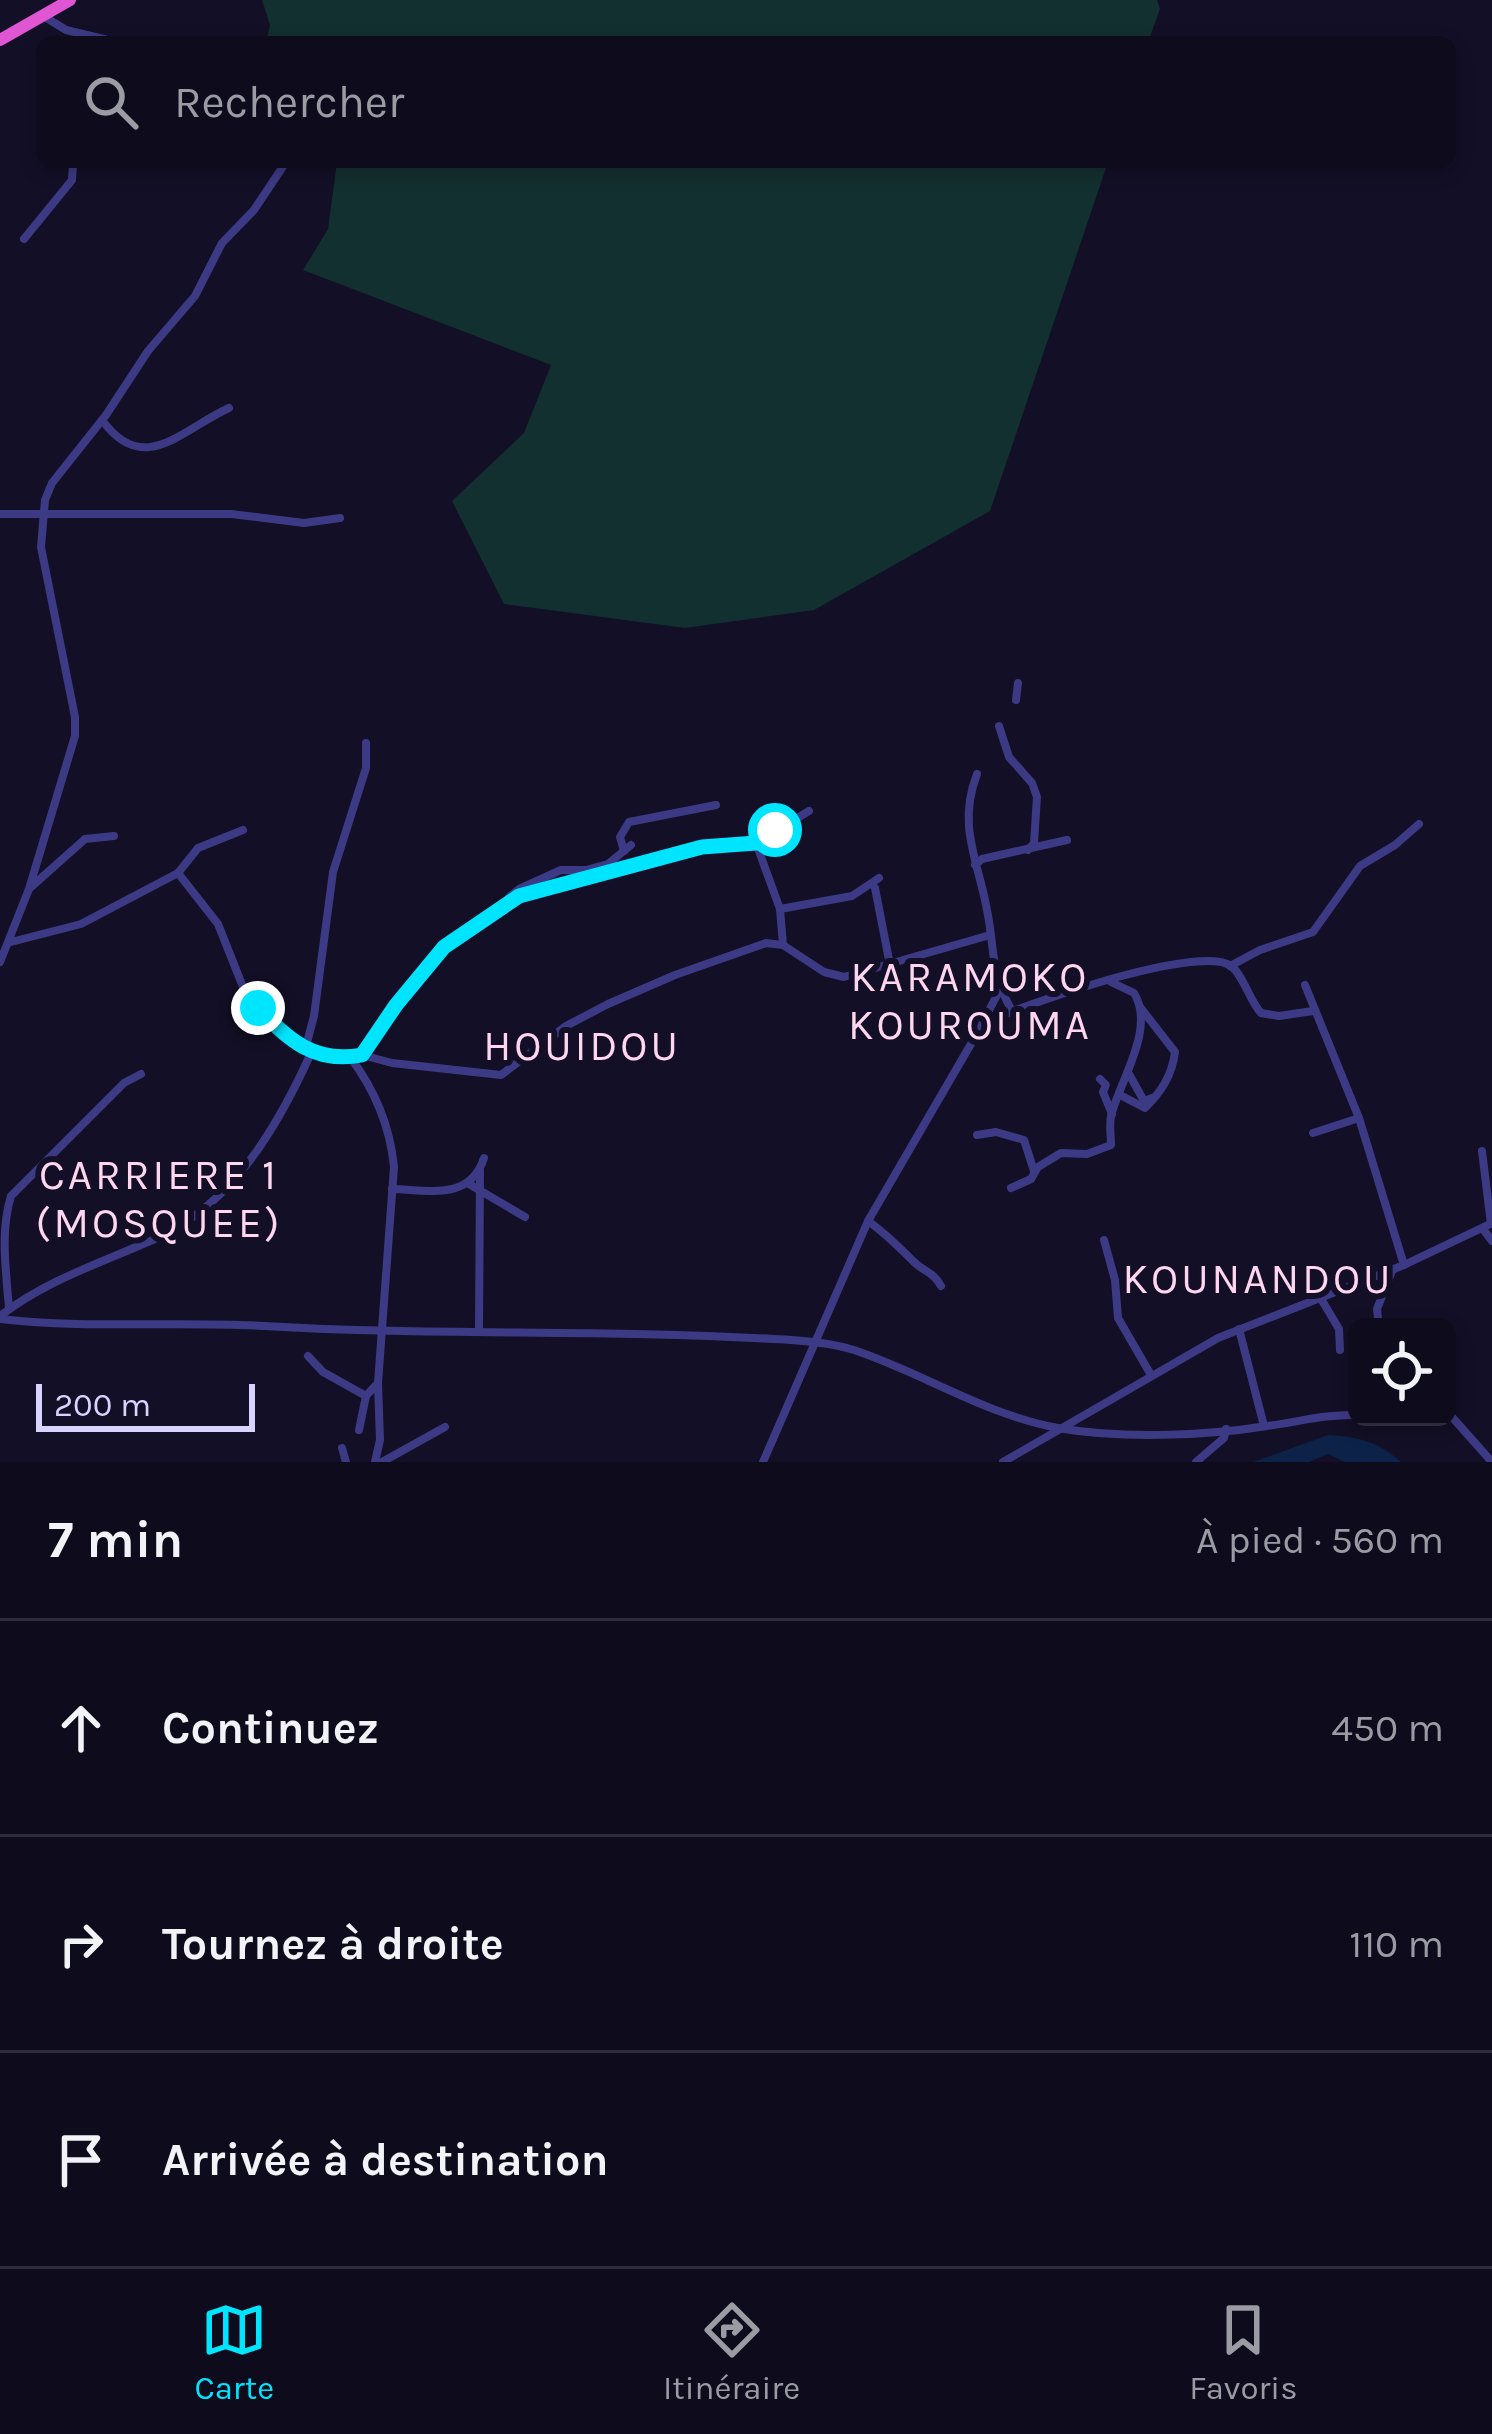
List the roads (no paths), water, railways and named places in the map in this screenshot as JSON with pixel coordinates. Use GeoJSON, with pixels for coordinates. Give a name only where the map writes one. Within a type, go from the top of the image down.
{"type":"FeatureCollection","features":[{"type":"Feature","properties":{"kind":"highway"},"geometry":{"type":"LineString","coordinates":[[0,40],[70,0]]}},
{"type":"Feature","properties":{"kind":"street"},"geometry":{"type":"LineString","coordinates":[[45,16],[84,36]]}},
{"type":"Feature","properties":{"kind":"street"},"geometry":{"type":"LineString","coordinates":[[24,239],[65,190],[72,179],[71,168]]}},
{"type":"Feature","properties":{"kind":"street"},"geometry":{"type":"LineString","coordinates":[[0,962],[29,889],[76,725],[41,547],[41,514],[52,483],[148,351],[195,296],[222,243],[254,210],[282,168]]}},
{"type":"Feature","properties":{"kind":"street"},"geometry":{"type":"LineString","coordinates":[[102,420],[121,442],[149,448],[172,441],[203,419],[230,408]]}},
{"type":"Feature","properties":{"kind":"street"},"geometry":{"type":"LineString","coordinates":[[0,514],[230,514],[304,523],[340,518]]}},
{"type":"Feature","properties":{"kind":"street"},"geometry":{"type":"LineString","coordinates":[[1016,700],[1018,683]]}},
{"type":"Feature","properties":{"kind":"street"},"geometry":{"type":"LineString","coordinates":[[999,726],[1009,757],[1032,784],[1036,797],[1034,843],[1028,850]]}},
{"type":"Feature","properties":{"kind":"street"},"geometry":{"type":"LineString","coordinates":[[0,1318],[31,1292],[162,1236],[194,1216],[254,1160],[308,1052],[333,872],[366,768],[366,743]]}},
{"type":"Feature","properties":{"kind":"street"},"geometry":{"type":"LineString","coordinates":[[977,774],[966,833],[988,912],[1000,989],[1011,1009]]}},
{"type":"Feature","properties":{"kind":"street"},"geometry":{"type":"LineString","coordinates":[[500,907],[519,889],[561,870],[608,864],[628,848],[620,837],[629,821],[716,805]]}},
{"type":"Feature","properties":{"kind":"street"},"geometry":{"type":"LineString","coordinates":[[362,1055],[444,947],[500,907],[526,893],[581,882],[641,861],[734,842],[756,843],[808,812]]}},
{"type":"Feature","properties":{"kind":"street"},"geometry":{"type":"LineString","coordinates":[[1230,966],[1313,932],[1360,866],[1396,845],[1419,824]]}},
{"type":"Feature","properties":{"kind":"street"},"geometry":{"type":"LineString","coordinates":[[9,942],[81,924],[178,873],[197,848],[243,830]]}},
{"type":"Feature","properties":{"kind":"street"},"geometry":{"type":"LineString","coordinates":[[29,889],[85,839],[114,836]]}},
{"type":"Feature","properties":{"kind":"street"},"geometry":{"type":"LineString","coordinates":[[975,865],[1067,840]]}},
{"type":"Feature","properties":{"kind":"street"},"geometry":{"type":"LineString","coordinates":[[756,843],[780,909],[783,945]]}},
{"type":"Feature","properties":{"kind":"street"},"geometry":{"type":"LineString","coordinates":[[178,873],[218,924],[243,987],[276,1028],[308,1052],[350,1058],[362,1055],[501,1076],[566,1026],[608,1004],[675,974],[766,944],[783,945],[824,972],[844,977],[990,935]]}},
{"type":"Feature","properties":{"kind":"street"},"geometry":{"type":"LineString","coordinates":[[780,909],[852,896],[877,883],[890,964]]}},
{"type":"Feature","properties":{"kind":"street"},"geometry":{"type":"LineString","coordinates":[[982,1025],[1011,1009],[1159,965],[1214,960],[1230,966],[1261,1013],[1279,1016],[1313,1011]]}},
{"type":"Feature","properties":{"kind":"street"},"geometry":{"type":"LineString","coordinates":[[763,1462],[868,1221],[1009,972]]}},
{"type":"Feature","properties":{"kind":"street"},"geometry":{"type":"LineString","coordinates":[[1110,981],[1133,993],[1175,1052],[1171,1074],[1145,1108],[1120,1095]]}},
{"type":"Feature","properties":{"kind":"street"},"geometry":{"type":"LineString","coordinates":[[1305,985],[1359,1118],[1404,1265]]}},
{"type":"Feature","properties":{"kind":"street"},"geometry":{"type":"LineString","coordinates":[[1034,1173],[1061,1153],[1088,1154],[1111,1145],[1112,1114],[1129,1072],[1139,1006]]}},
{"type":"Feature","properties":{"kind":"street"},"geometry":{"type":"LineString","coordinates":[[350,1058],[369,1082],[392,1142],[385,1330],[378,1383],[379,1462]]}},
{"type":"Feature","properties":{"kind":"street"},"geometry":{"type":"LineString","coordinates":[[1129,1072],[1144,1101],[1155,1097]]}},
{"type":"Feature","properties":{"kind":"street"},"geometry":{"type":"LineString","coordinates":[[9,1309],[4,1245],[11,1196],[124,1084],[141,1074]]}},
{"type":"Feature","properties":{"kind":"street"},"geometry":{"type":"LineString","coordinates":[[1100,1079],[1106,1085],[1103,1092],[1112,1114]]}},
{"type":"Feature","properties":{"kind":"street"},"geometry":{"type":"LineString","coordinates":[[1313,1132],[1359,1118]]}},
{"type":"Feature","properties":{"kind":"street"},"geometry":{"type":"LineString","coordinates":[[977,1136],[996,1132],[1024,1140],[1034,1173],[1011,1188]]}},
{"type":"Feature","properties":{"kind":"street"},"geometry":{"type":"LineString","coordinates":[[479,1331],[480,1171],[484,1158]]}},
{"type":"Feature","properties":{"kind":"street"},"geometry":{"type":"LineString","coordinates":[[1486,1159],[1485,1196],[1492,1241]]}},
{"type":"Feature","properties":{"kind":"street"},"geometry":{"type":"LineString","coordinates":[[392,1189],[453,1191],[469,1184],[480,1171]]}},
{"type":"Feature","properties":{"kind":"street"},"geometry":{"type":"LineString","coordinates":[[469,1184],[525,1217]]}},
{"type":"Feature","properties":{"kind":"street"},"geometry":{"type":"LineString","coordinates":[[868,1221],[937,1277],[940,1286]]}},
{"type":"Feature","properties":{"kind":"street"},"geometry":{"type":"LineString","coordinates":[[1003,1462],[1239,1329],[1393,1270],[1489,1225]]}},
{"type":"Feature","properties":{"kind":"street"},"geometry":{"type":"LineString","coordinates":[[1104,1240],[1115,1280],[1118,1318],[1151,1375]]}},
{"type":"Feature","properties":{"kind":"street"},"geometry":{"type":"LineString","coordinates":[[1378,1318],[1377,1309],[1393,1270]]}},
{"type":"Feature","properties":{"kind":"street"},"geometry":{"type":"LineString","coordinates":[[1320,1297],[1339,1329],[1340,1350]]}},
{"type":"Feature","properties":{"kind":"street"},"geometry":{"type":"LineString","coordinates":[[0,1318],[54,1325],[615,1331],[814,1342],[854,1350],[1011,1417],[1058,1428],[1145,1433],[1226,1430],[1348,1415]]}},
{"type":"Feature","properties":{"kind":"street"},"geometry":{"type":"LineString","coordinates":[[1239,1329],[1264,1427]]}},
{"type":"Feature","properties":{"kind":"street"},"geometry":{"type":"LineString","coordinates":[[308,1356],[323,1372],[366,1396]]}},
{"type":"Feature","properties":{"kind":"street"},"geometry":{"type":"LineString","coordinates":[[359,1430],[366,1396],[378,1383]]}},
{"type":"Feature","properties":{"kind":"street"},"geometry":{"type":"LineString","coordinates":[[1456,1422],[1492,1462]]}},
{"type":"Feature","properties":{"kind":"street"},"geometry":{"type":"LineString","coordinates":[[379,1462],[445,1427]]}},
{"type":"Feature","properties":{"kind":"street"},"geometry":{"type":"LineString","coordinates":[[1196,1462],[1224,1438],[1226,1430]]}},
{"type":"Feature","properties":{"kind":"street"},"geometry":{"type":"LineString","coordinates":[[342,1448],[346,1462]]}},
{"type":"Feature","properties":{"kind":"water"},"geometry":{"type":"Polygon","coordinates":[[[1328,1435],[1367,1441],[1401,1462],[1345,1462],[1328,1454],[1309,1462],[1253,1462],[1328,1435]]]}},
{"type":"Feature","properties":{"kind":"district","name":"KARAMOKO KOUROUMA"},"geometry":{"type":"Point","coordinates":[970,1000]}},
{"type":"Feature","properties":{"kind":"district","name":"HOUIDOU"},"geometry":{"type":"Point","coordinates":[582,1045]}},
{"type":"Feature","properties":{"kind":"district","name":"CARRIERE 1 (MOSQUEE)"},"geometry":{"type":"Point","coordinates":[159,1198]}},
{"type":"Feature","properties":{"kind":"district","name":"KOUNANDOU"},"geometry":{"type":"Point","coordinates":[1258,1278]}}]}
